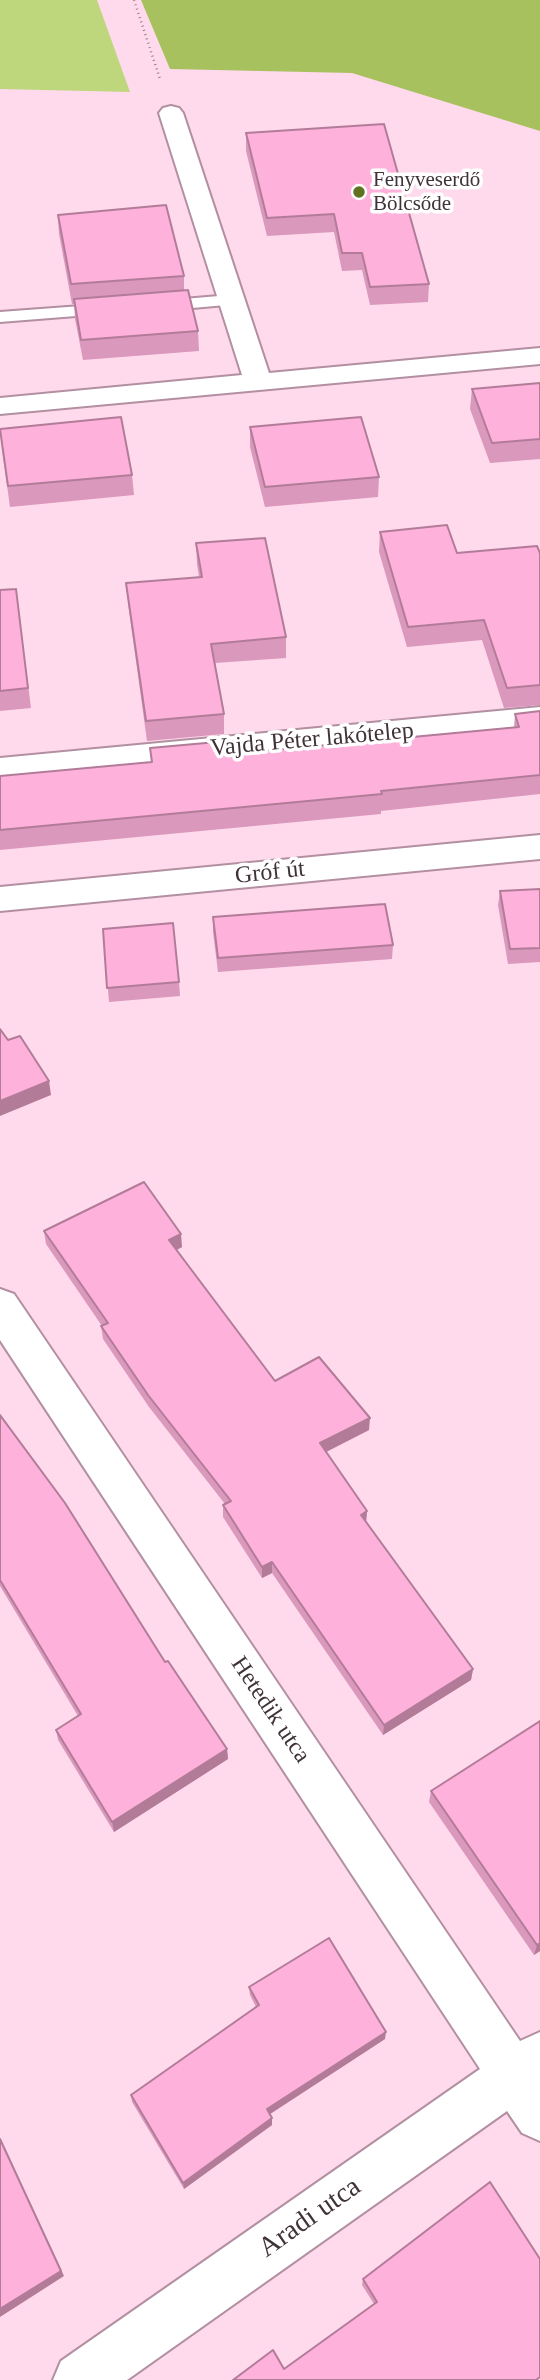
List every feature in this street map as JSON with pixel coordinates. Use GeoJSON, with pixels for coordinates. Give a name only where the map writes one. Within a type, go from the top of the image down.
{"type":"FeatureCollection","features":[{"type":"Feature","properties":{"kind":"street"},"geometry":{"type":"LineString","coordinates":[[171,113],[258,382]]}},
{"type":"Feature","properties":{"kind":"street"},"geometry":{"type":"LineString","coordinates":[[0,406],[540,356]]}},
{"type":"Feature","properties":{"kind":"street","name":"Vajda Péter lakótelep"},"geometry":{"type":"LineString","coordinates":[[0,769],[540,718]]}},
{"type":"Feature","properties":{"kind":"street","name":"Gróf út"},"geometry":{"type":"LineString","coordinates":[[0,899],[540,847]]}},
{"type":"Feature","properties":{"kind":"street","name":"Hetedik utca"},"geometry":{"type":"LineString","coordinates":[[0,1306],[531,2082]]}},
{"type":"Feature","properties":{"kind":"street","name":"Aradi utca"},"geometry":{"type":"LineString","coordinates":[[80,2380],[531,2082]]}},
{"type":"Feature","properties":{"kind":"lane"},"geometry":{"type":"LineString","coordinates":[[0,317],[231,300]]}},
{"type":"Feature","properties":{"kind":"path"},"geometry":{"type":"LineString","coordinates":[[134,0],[171,113]]}},
{"type":"Feature","properties":{"kind":"green space"},"geometry":{"type":"Polygon","coordinates":[[[0,0],[97,0],[130,92],[0,89],[0,0]]]}},
{"type":"Feature","properties":{"kind":"green space"},"geometry":{"type":"Polygon","coordinates":[[[141,0],[540,0],[540,131],[352,73],[170,69],[141,0]]]}},
{"type":"Feature","properties":{"kind":"building"},"geometry":{"type":"Polygon","coordinates":[[[384,124],[429,284],[370,287],[362,253],[342,253],[334,214],[267,218],[246,133],[384,124]]]}},
{"type":"Feature","properties":{"kind":"building"},"geometry":{"type":"Polygon","coordinates":[[[166,205],[184,276],[71,284],[58,215],[166,205]]]}},
{"type":"Feature","properties":{"kind":"building"},"geometry":{"type":"Polygon","coordinates":[[[188,290],[198,331],[81,340],[74,299],[188,290]]]}},
{"type":"Feature","properties":{"kind":"building"},"geometry":{"type":"Polygon","coordinates":[[[540,383],[540,439],[492,443],[472,389],[540,383]]]}},
{"type":"Feature","properties":{"kind":"building"},"geometry":{"type":"Polygon","coordinates":[[[121,417],[132,475],[8,486],[0,429],[121,417]]]}},
{"type":"Feature","properties":{"kind":"building"},"geometry":{"type":"Polygon","coordinates":[[[361,417],[379,477],[265,487],[250,427],[361,417]]]}},
{"type":"Feature","properties":{"kind":"building"},"geometry":{"type":"Polygon","coordinates":[[[447,525],[457,553],[537,546],[540,553],[540,685],[507,688],[484,620],[408,627],[380,532],[447,525]]]}},
{"type":"Feature","properties":{"kind":"building"},"geometry":{"type":"Polygon","coordinates":[[[265,538],[286,637],[211,644],[224,714],[146,721],[126,583],[202,577],[196,543],[265,538]]]}},
{"type":"Feature","properties":{"kind":"building"},"geometry":{"type":"Polygon","coordinates":[[[16,589],[28,688],[0,691],[0,590],[16,589]]]}},
{"type":"Feature","properties":{"kind":"building"},"geometry":{"type":"Polygon","coordinates":[[[540,711],[540,775],[381,791],[382,794],[0,830],[0,776],[152,762],[150,748],[228,741],[231,754],[519,727],[515,714],[540,711]]]}},
{"type":"Feature","properties":{"kind":"building"},"geometry":{"type":"Polygon","coordinates":[[[540,889],[540,948],[510,949],[500,891],[540,889]]]}},
{"type":"Feature","properties":{"kind":"building"},"geometry":{"type":"Polygon","coordinates":[[[385,904],[393,945],[218,958],[213,917],[385,904]]]}},
{"type":"Feature","properties":{"kind":"building"},"geometry":{"type":"Polygon","coordinates":[[[173,923],[179,982],[107,988],[103,929],[173,923]]]}},
{"type":"Feature","properties":{"kind":"building"},"geometry":{"type":"Polygon","coordinates":[[[0,1029],[8,1040],[20,1036],[49,1081],[0,1101],[0,1029]]]}},
{"type":"Feature","properties":{"kind":"building"},"geometry":{"type":"Polygon","coordinates":[[[144,1182],[181,1234],[169,1240],[275,1381],[319,1357],[370,1418],[320,1443],[367,1511],[361,1515],[473,1669],[384,1725],[272,1562],[262,1567],[223,1505],[231,1501],[148,1395],[101,1326],[108,1323],[44,1231],[144,1182]]]}},
{"type":"Feature","properties":{"kind":"building"},"geometry":{"type":"Polygon","coordinates":[[[0,1415],[65,1503],[165,1662],[168,1661],[227,1749],[112,1822],[56,1730],[81,1714],[0,1580],[0,1415]]]}},
{"type":"Feature","properties":{"kind":"building"},"geometry":{"type":"Polygon","coordinates":[[[540,1721],[540,1943],[537,1945],[431,1791],[540,1721]]]}},
{"type":"Feature","properties":{"kind":"building"},"geometry":{"type":"Polygon","coordinates":[[[329,1938],[386,2032],[267,2109],[272,2118],[183,2183],[131,2095],[259,2005],[249,1987],[329,1938]]]}},
{"type":"Feature","properties":{"kind":"building"},"geometry":{"type":"Polygon","coordinates":[[[0,2139],[61,2271],[0,2309],[0,2139]]]}},
{"type":"Feature","properties":{"kind":"building"},"geometry":{"type":"Polygon","coordinates":[[[490,2182],[540,2259],[540,2377],[536,2380],[233,2380],[273,2350],[284,2369],[377,2302],[363,2279],[490,2182]]]}},
{"type":"Feature","properties":{"kind":"place","name":"Fenyveserdő Bölcsőde"},"geometry":{"type":"Point","coordinates":[359,192]}}]}
